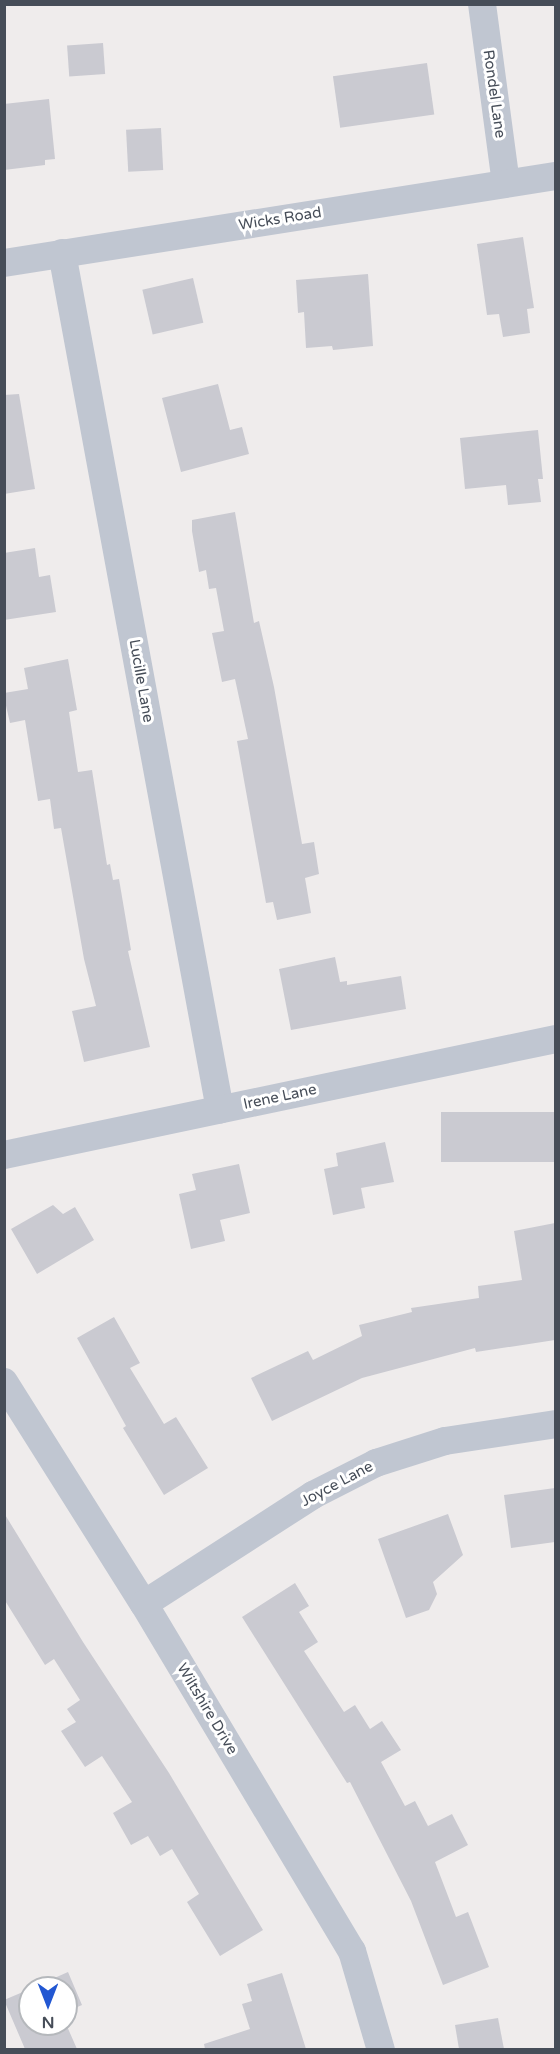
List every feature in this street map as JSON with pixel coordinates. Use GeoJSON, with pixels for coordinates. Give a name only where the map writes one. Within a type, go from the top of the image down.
{"type":"FeatureCollection","features":[{"type":"Feature","properties":{"kind":"street","name":"Rondel Lane"},"geometry":{"type":"LineString","coordinates":[[482,4],[506,183]]}},
{"type":"Feature","properties":{"kind":"street","name":"Wicks Road"},"geometry":{"type":"LineString","coordinates":[[4,263],[555,176]]}},
{"type":"Feature","properties":{"kind":"street","name":"Lucille Lane"},"geometry":{"type":"LineString","coordinates":[[62,253],[220,1110]]}},
{"type":"Feature","properties":{"kind":"street","name":"Irene Lane"},"geometry":{"type":"LineString","coordinates":[[4,1155],[555,1039]]}},
{"type":"Feature","properties":{"kind":"street","name":"Wiltshire Drive"},"geometry":{"type":"LineString","coordinates":[[4,1382],[144,1604],[351,1951],[381,2049]]}},
{"type":"Feature","properties":{"kind":"street","name":"Joyce Lane"},"geometry":{"type":"LineString","coordinates":[[144,1604],[313,1495],[376,1463],[446,1441],[555,1424]]}},
{"type":"Feature","properties":{"kind":"building"},"geometry":{"type":"Polygon","coordinates":[[[103,43],[105,74],[69,76],[67,46],[103,43]]]}},
{"type":"Feature","properties":{"kind":"building"},"geometry":{"type":"Polygon","coordinates":[[[427,63],[434,114],[340,128],[333,76],[427,63]]]}},
{"type":"Feature","properties":{"kind":"building"},"geometry":{"type":"Polygon","coordinates":[[[49,99],[55,159],[45,160],[45,165],[4,170],[4,104],[49,99]]]}},
{"type":"Feature","properties":{"kind":"building"},"geometry":{"type":"Polygon","coordinates":[[[161,128],[163,170],[128,172],[126,130],[161,128]]]}},
{"type":"Feature","properties":{"kind":"building"},"geometry":{"type":"Polygon","coordinates":[[[523,237],[534,308],[527,309],[530,333],[503,337],[499,314],[487,315],[477,244],[523,237]]]}},
{"type":"Feature","properties":{"kind":"building"},"geometry":{"type":"Polygon","coordinates":[[[368,274],[373,346],[333,350],[332,346],[306,348],[304,312],[298,313],[296,280],[368,274]]]}},
{"type":"Feature","properties":{"kind":"building"},"geometry":{"type":"Polygon","coordinates":[[[193,278],[203,323],[153,335],[142,290],[193,278]]]}},
{"type":"Feature","properties":{"kind":"building"},"geometry":{"type":"Polygon","coordinates":[[[218,384],[230,430],[242,427],[249,454],[181,472],[162,398],[218,384]]]}},
{"type":"Feature","properties":{"kind":"building"},"geometry":{"type":"Polygon","coordinates":[[[19,394],[35,489],[4,494],[4,395],[19,394]]]}},
{"type":"Feature","properties":{"kind":"building"},"geometry":{"type":"Polygon","coordinates":[[[538,430],[543,479],[538,479],[541,502],[508,505],[506,485],[465,489],[460,438],[538,430]]]}},
{"type":"Feature","properties":{"kind":"building"},"geometry":{"type":"Polygon","coordinates":[[[235,512],[254,623],[259,621],[274,687],[302,844],[314,842],[319,874],[305,878],[311,913],[277,920],[273,902],[266,903],[237,741],[248,739],[235,679],[222,682],[212,633],[224,631],[216,588],[209,589],[206,570],[199,572],[192,531],[192,520],[235,512]]]}},
{"type":"Feature","properties":{"kind":"building"},"geometry":{"type":"Polygon","coordinates":[[[35,548],[39,577],[50,575],[56,612],[4,620],[4,553],[35,548]]]}},
{"type":"Feature","properties":{"kind":"building"},"geometry":{"type":"Polygon","coordinates":[[[68,659],[77,710],[69,712],[78,772],[92,770],[107,865],[110,864],[113,880],[119,879],[131,950],[128,951],[150,1047],[84,1062],[72,1011],[96,1006],[84,959],[61,828],[54,829],[50,799],[38,801],[25,720],[10,723],[4,697],[4,693],[28,689],[24,668],[68,659]]]}},
{"type":"Feature","properties":{"kind":"building"},"geometry":{"type":"Polygon","coordinates":[[[335,957],[340,982],[347,981],[347,985],[401,976],[406,1009],[291,1030],[279,969],[335,957]]]}},
{"type":"Feature","properties":{"kind":"building"},"geometry":{"type":"Polygon","coordinates":[[[441,1112],[555,1112],[555,1162],[441,1162],[441,1112]]]}},
{"type":"Feature","properties":{"kind":"building"},"geometry":{"type":"Polygon","coordinates":[[[385,1142],[394,1182],[361,1188],[365,1208],[333,1215],[324,1169],[338,1166],[336,1153],[385,1142]]]}},
{"type":"Feature","properties":{"kind":"building"},"geometry":{"type":"Polygon","coordinates":[[[239,1164],[250,1213],[220,1220],[225,1241],[191,1249],[179,1194],[196,1190],[192,1174],[239,1164]]]}},
{"type":"Feature","properties":{"kind":"building"},"geometry":{"type":"Polygon","coordinates":[[[53,1205],[63,1214],[75,1207],[94,1240],[37,1274],[11,1229],[53,1205]]]}},
{"type":"Feature","properties":{"kind":"building"},"geometry":{"type":"Polygon","coordinates":[[[555,1223],[555,1340],[476,1352],[475,1348],[362,1378],[272,1421],[251,1378],[308,1351],[313,1360],[362,1336],[359,1325],[412,1312],[411,1308],[479,1298],[478,1286],[522,1280],[514,1231],[555,1223]]]}},
{"type":"Feature","properties":{"kind":"building"},"geometry":{"type":"Polygon","coordinates":[[[114,1317],[140,1363],[130,1368],[164,1424],[176,1417],[208,1468],[164,1495],[123,1428],[126,1426],[77,1338],[114,1317]]]}},
{"type":"Feature","properties":{"kind":"building"},"geometry":{"type":"Polygon","coordinates":[[[555,1488],[555,1542],[511,1548],[504,1495],[555,1488]]]}},
{"type":"Feature","properties":{"kind":"building"},"geometry":{"type":"Polygon","coordinates":[[[4,1513],[83,1642],[169,1773],[263,1930],[220,1956],[187,1902],[199,1894],[172,1849],[160,1856],[148,1836],[131,1845],[113,1813],[132,1802],[102,1756],[85,1767],[61,1731],[76,1722],[67,1709],[80,1700],[54,1659],[45,1665],[4,1599],[4,1513]]]}},
{"type":"Feature","properties":{"kind":"building"},"geometry":{"type":"Polygon","coordinates":[[[448,1514],[463,1555],[433,1582],[437,1594],[429,1610],[406,1618],[378,1539],[448,1514]]]}},
{"type":"Feature","properties":{"kind":"building"},"geometry":{"type":"Polygon","coordinates":[[[295,1583],[309,1606],[299,1612],[318,1642],[304,1651],[344,1712],[355,1705],[370,1729],[382,1721],[401,1750],[381,1762],[405,1806],[415,1801],[428,1826],[452,1814],[468,1845],[435,1862],[456,1917],[468,1912],[489,1967],[443,1985],[411,1901],[350,1782],[347,1783],[242,1617],[295,1583]]]}},
{"type":"Feature","properties":{"kind":"building"},"geometry":{"type":"Polygon","coordinates":[[[282,1973],[306,2049],[205,2049],[204,2044],[250,2029],[242,2004],[252,2001],[247,1984],[282,1973]]]}},
{"type":"Feature","properties":{"kind":"building"},"geometry":{"type":"Polygon","coordinates":[[[18,1994],[18,2033],[4,2000],[18,1994]]]}},
{"type":"Feature","properties":{"kind":"building"},"geometry":{"type":"Polygon","coordinates":[[[498,2018],[504,2049],[459,2049],[455,2025],[498,2018]]]}},
{"type":"Feature","properties":{"kind":"building"},"geometry":{"type":"Polygon","coordinates":[[[19,2036],[71,2036],[77,2049],[25,2049],[19,2036]]]}}]}
